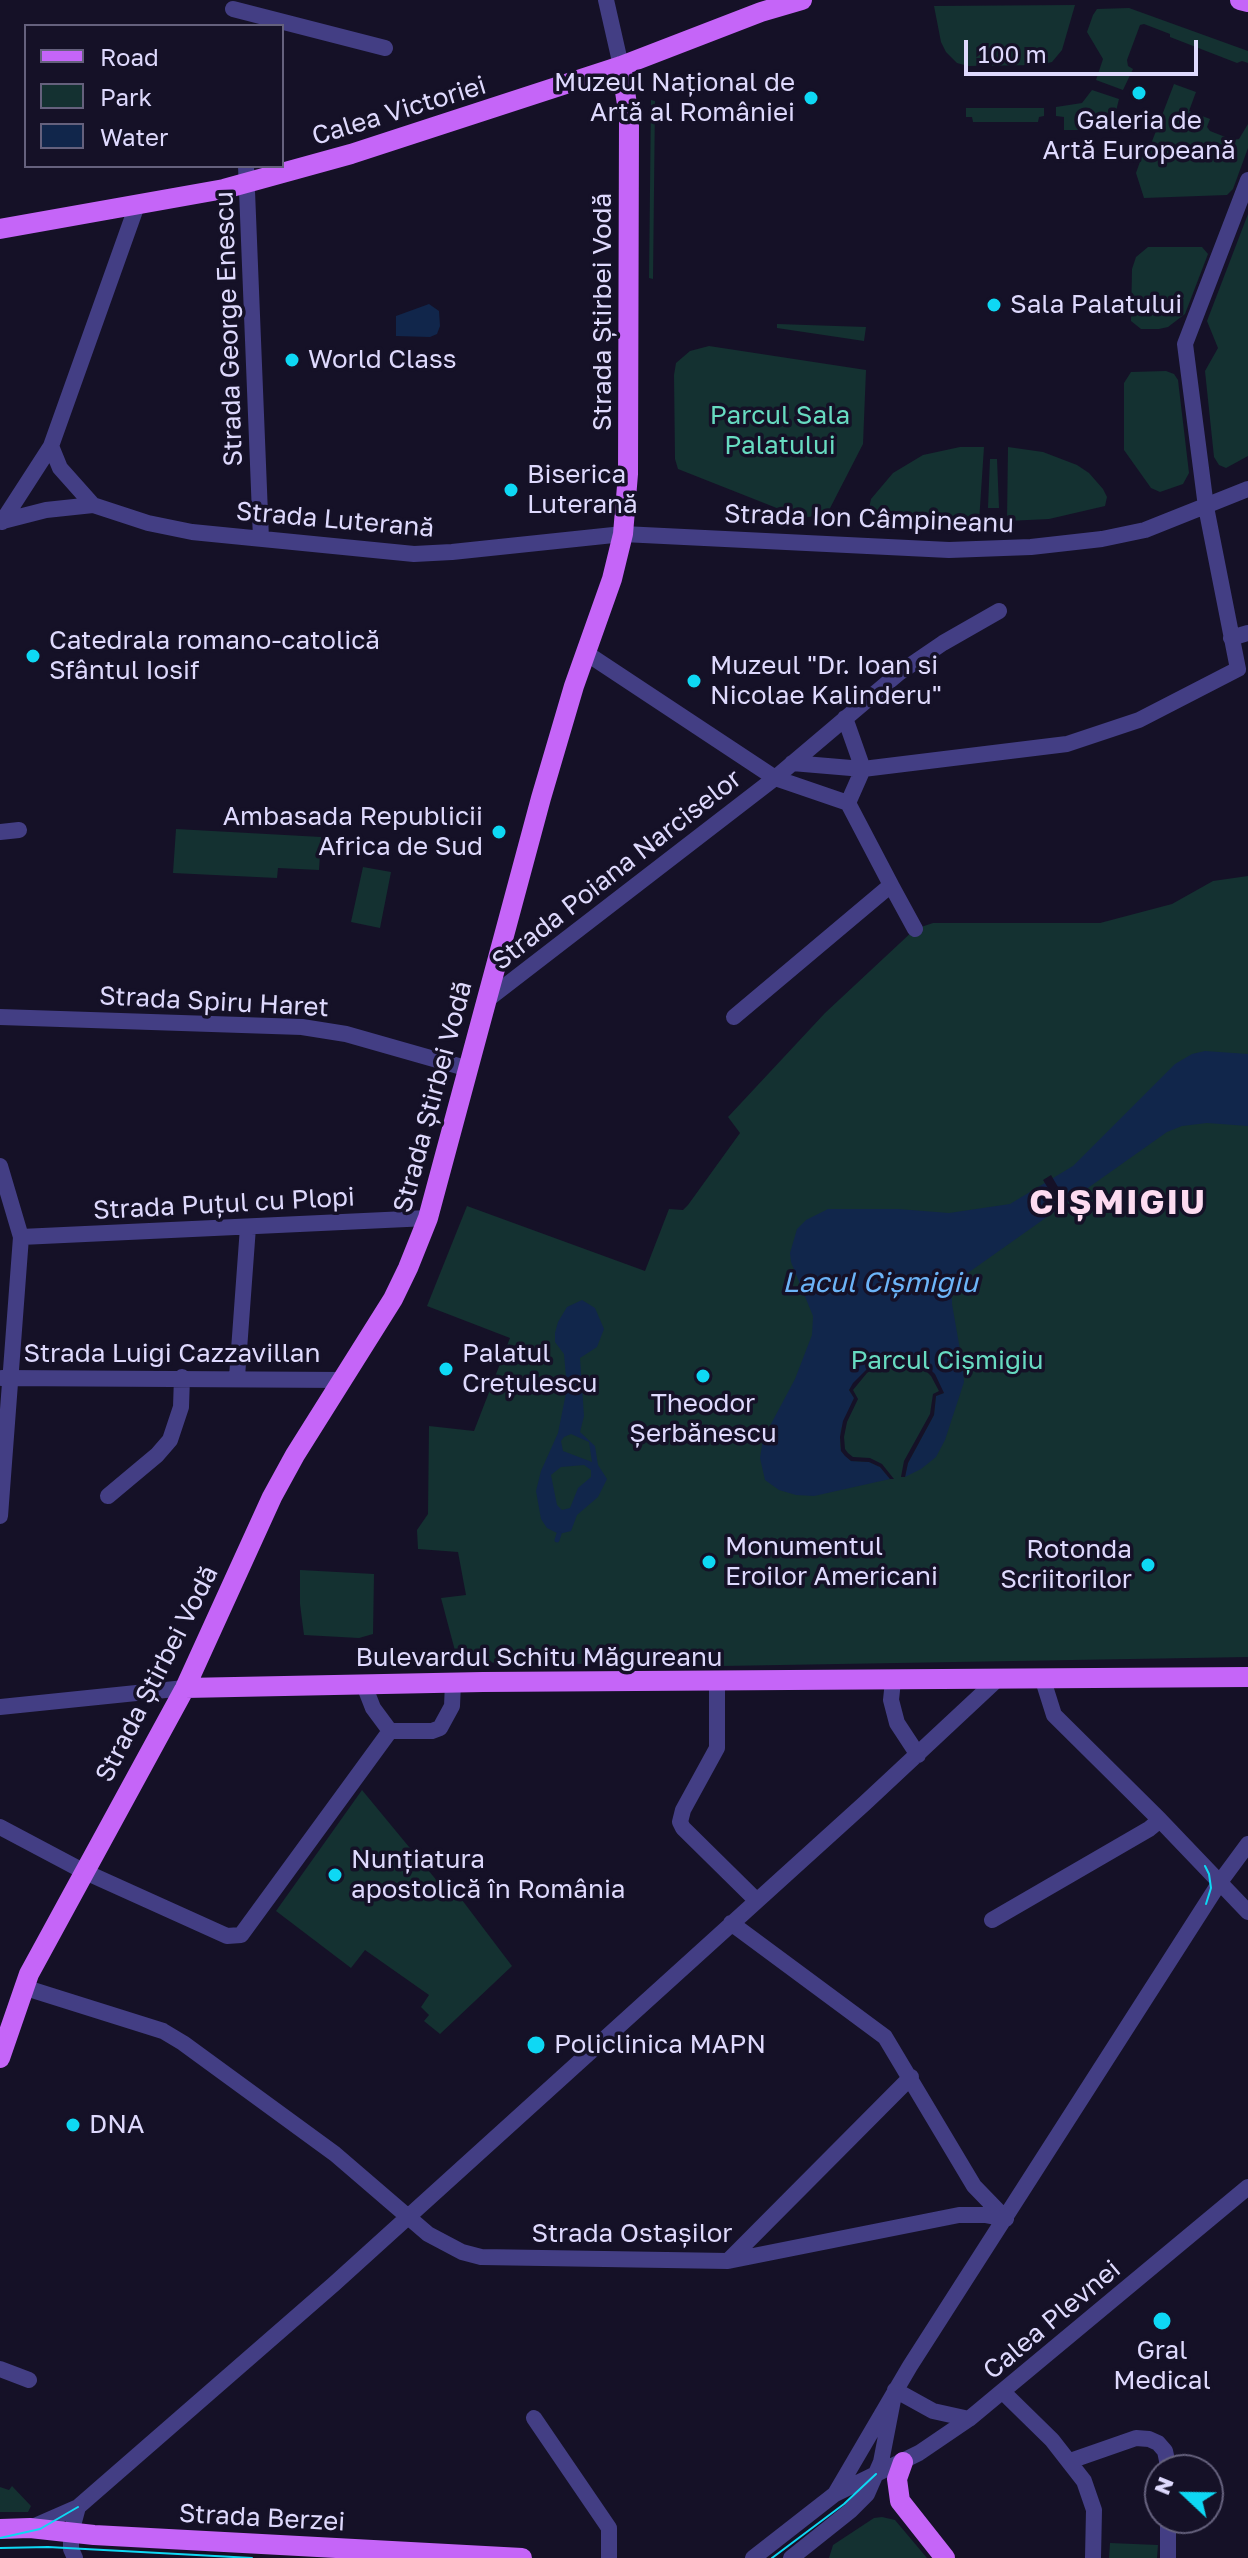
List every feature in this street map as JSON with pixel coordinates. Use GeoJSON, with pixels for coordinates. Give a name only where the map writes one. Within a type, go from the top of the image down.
{"type":"FeatureCollection","features":[{"type":"Feature","properties":{"kind":"main road","name":"Calea Victoriei"},"geometry":{"type":"LineString","coordinates":[[284,167],[366,150],[621,66],[760,6],[802,0]]}},
{"type":"Feature","properties":{"kind":"main road"},"geometry":{"type":"LineString","coordinates":[[1240,0],[1248,2]]}},
{"type":"Feature","properties":{"kind":"main road","name":"Strada Știrbei Vodă"},"geometry":{"type":"LineString","coordinates":[[0,2058],[23,1987],[83,1871],[185,1688],[272,1497],[393,1299],[428,1218],[541,798],[612,579],[623,534],[628,474],[630,132],[628,92],[621,66]]}},
{"type":"Feature","properties":{"kind":"main road","name":"Calea Victoriei"},"geometry":{"type":"LineString","coordinates":[[0,229],[137,205],[280,168]]}},
{"type":"Feature","properties":{"kind":"main road","name":"Bulevardul Schitu Măgureanu"},"geometry":{"type":"LineString","coordinates":[[185,1688],[893,1681],[1000,1677],[1248,1677]]}},
{"type":"Feature","properties":{"kind":"main road"},"geometry":{"type":"LineString","coordinates":[[903,2462],[897,2479],[900,2501],[945,2558]]}},
{"type":"Feature","properties":{"kind":"main road","name":"Strada Berzei"},"geometry":{"type":"LineString","coordinates":[[0,2529],[30,2528],[71,2533],[522,2558]]}},
{"type":"Feature","properties":{"kind":"street"},"geometry":{"type":"LineString","coordinates":[[256,15],[266,0]]}},
{"type":"Feature","properties":{"kind":"street"},"geometry":{"type":"LineString","coordinates":[[606,0],[621,66]]}},
{"type":"Feature","properties":{"kind":"street"},"geometry":{"type":"LineString","coordinates":[[234,12],[385,48]]}},
{"type":"Feature","properties":{"kind":"street","name":"Strada George Enescu"},"geometry":{"type":"LineString","coordinates":[[247,175],[261,539]]}},
{"type":"Feature","properties":{"kind":"street"},"geometry":{"type":"LineString","coordinates":[[792,763],[863,769],[1067,744],[1139,720],[1238,669],[1206,507],[1185,344],[1248,180]]}},
{"type":"Feature","properties":{"kind":"street"},"geometry":{"type":"LineString","coordinates":[[1,523],[51,446],[137,205]]}},
{"type":"Feature","properties":{"kind":"street","name":"Strada Luterană"},"geometry":{"type":"LineString","coordinates":[[51,446],[60,468],[93,505]]}},
{"type":"Feature","properties":{"kind":"street","name":"Strada Ion Câmpineanu"},"geometry":{"type":"LineString","coordinates":[[623,534],[949,550],[1015,548],[1102,539],[1145,530],[1248,489]]}},
{"type":"Feature","properties":{"kind":"street","name":"Strada Luterană"},"geometry":{"type":"LineString","coordinates":[[1,523],[46,510],[93,505],[122,516],[176,529],[424,554],[623,534]]}},
{"type":"Feature","properties":{"kind":"street"},"geometry":{"type":"LineString","coordinates":[[848,803],[863,769],[845,718],[916,662],[999,611]]}},
{"type":"Feature","properties":{"kind":"street"},"geometry":{"type":"LineString","coordinates":[[1231,638],[1248,633]]}},
{"type":"Feature","properties":{"kind":"street"},"geometry":{"type":"LineString","coordinates":[[586,653],[775,778],[848,803],[915,929]]}},
{"type":"Feature","properties":{"kind":"street","name":"Strada Poiana Narciselor"},"geometry":{"type":"LineString","coordinates":[[487,1000],[775,778],[845,718]]}},
{"type":"Feature","properties":{"kind":"street"},"geometry":{"type":"LineString","coordinates":[[0,832],[19,830]]}},
{"type":"Feature","properties":{"kind":"street"},"geometry":{"type":"LineString","coordinates":[[734,1017],[891,885]]}},
{"type":"Feature","properties":{"kind":"street","name":"Strada Spiru Haret"},"geometry":{"type":"LineString","coordinates":[[0,1017],[302,1027],[346,1034],[469,1069]]}},
{"type":"Feature","properties":{"kind":"street"},"geometry":{"type":"LineString","coordinates":[[0,1166],[21,1237],[5,1378],[0,1516]]}},
{"type":"Feature","properties":{"kind":"street","name":"Strada Puțul cu Plopi"},"geometry":{"type":"LineString","coordinates":[[21,1237],[428,1218]]}},
{"type":"Feature","properties":{"kind":"street"},"geometry":{"type":"LineString","coordinates":[[237,1377],[248,1227]]}},
{"type":"Feature","properties":{"kind":"street"},"geometry":{"type":"LineString","coordinates":[[108,1496],[157,1455],[170,1440],[181,1407],[182,1377]]}},
{"type":"Feature","properties":{"kind":"street","name":"Strada Luigi Cazzavillan"},"geometry":{"type":"LineString","coordinates":[[5,1378],[343,1380]]}},
{"type":"Feature","properties":{"kind":"street"},"geometry":{"type":"LineString","coordinates":[[30,2528],[78,2507],[408,2218],[1000,1677]]}},
{"type":"Feature","properties":{"kind":"street"},"geometry":{"type":"LineString","coordinates":[[1042,1677],[1054,1715],[1248,1912]]}},
{"type":"Feature","properties":{"kind":"street"},"geometry":{"type":"LineString","coordinates":[[893,1681],[891,1700],[897,1723],[918,1755]]}},
{"type":"Feature","properties":{"kind":"street"},"geometry":{"type":"LineString","coordinates":[[717,1682],[717,1748],[683,1810],[680,1822],[756,1900]]}},
{"type":"Feature","properties":{"kind":"street"},"geometry":{"type":"LineString","coordinates":[[390,1731],[432,1731],[440,1728],[452,1706],[453,1683]]}},
{"type":"Feature","properties":{"kind":"street"},"geometry":{"type":"LineString","coordinates":[[364,1685],[373,1708],[390,1731]]}},
{"type":"Feature","properties":{"kind":"street"},"geometry":{"type":"LineString","coordinates":[[0,1707],[185,1688]]}},
{"type":"Feature","properties":{"kind":"street"},"geometry":{"type":"LineString","coordinates":[[0,1827],[83,1871],[227,1936],[241,1935],[390,1731]]}},
{"type":"Feature","properties":{"kind":"street"},"geometry":{"type":"LineString","coordinates":[[992,1920],[1160,1820]]}},
{"type":"Feature","properties":{"kind":"street","name":"Calea Plevnei"},"geometry":{"type":"LineString","coordinates":[[835,2494],[895,2390],[1220,1882],[1248,1844]]}},
{"type":"Feature","properties":{"kind":"street"},"geometry":{"type":"LineString","coordinates":[[731,1923],[885,2037],[974,2186],[1006,2219]]}},
{"type":"Feature","properties":{"kind":"street","name":"Strada Ostașilor"},"geometry":{"type":"LineString","coordinates":[[23,1987],[163,2031],[335,2154],[408,2218],[445,2244],[481,2257],[728,2261],[959,2215],[1006,2219]]}},
{"type":"Feature","properties":{"kind":"street"},"geometry":{"type":"LineString","coordinates":[[728,2261],[911,2077]]}},
{"type":"Feature","properties":{"kind":"street","name":"Calea Plevnei"},"geometry":{"type":"LineString","coordinates":[[753,2558],[835,2494],[903,2462],[969,2419],[1248,2187]]}},
{"type":"Feature","properties":{"kind":"street"},"geometry":{"type":"LineString","coordinates":[[0,2369],[29,2380]]}},
{"type":"Feature","properties":{"kind":"street"},"geometry":{"type":"LineString","coordinates":[[791,2558],[860,2503],[872,2485],[889,2428],[895,2390],[933,2411],[969,2419]]}},
{"type":"Feature","properties":{"kind":"street"},"geometry":{"type":"LineString","coordinates":[[1003,2392],[1070,2461],[1091,2495],[1095,2524],[1093,2558]]}},
{"type":"Feature","properties":{"kind":"street"},"geometry":{"type":"LineString","coordinates":[[534,2418],[609,2528],[609,2558]]}},
{"type":"Feature","properties":{"kind":"street"},"geometry":{"type":"LineString","coordinates":[[1070,2461],[1136,2438],[1158,2443],[1166,2454]]}},
{"type":"Feature","properties":{"kind":"street"},"geometry":{"type":"LineString","coordinates":[[75,2558],[71,2549],[71,2533],[78,2507]]}},
{"type":"Feature","properties":{"kind":"street"},"geometry":{"type":"LineString","coordinates":[[1168,2534],[1168,2558]]}},
{"type":"Feature","properties":{"kind":"green space"},"geometry":{"type":"Polygon","coordinates":[[[1075,5],[1062,50],[1052,62],[968,66],[957,63],[946,52],[934,6],[1075,5]]]}},
{"type":"Feature","properties":{"kind":"green space"},"geometry":{"type":"Polygon","coordinates":[[[1129,8],[1248,51],[1248,63],[1237,63],[1144,24],[1140,25],[1127,60],[1128,66],[1133,69],[1123,90],[1096,80],[1103,59],[1087,32],[1093,15],[1097,9],[1129,8]]]}},
{"type":"Feature","properties":{"kind":"green space"},"geometry":{"type":"Polygon","coordinates":[[[1174,84],[1196,92],[1189,111],[1210,119],[1207,127],[1210,131],[1233,140],[1239,139],[1248,124],[1248,148],[1233,189],[1227,195],[1144,198],[1136,173],[1142,156],[1146,157],[1174,84]]]}},
{"type":"Feature","properties":{"kind":"green space"},"geometry":{"type":"Polygon","coordinates":[[[1092,90],[1119,99],[1114,119],[1102,121],[1095,130],[1064,130],[1064,117],[1056,116],[1056,107],[1082,103],[1092,90]]]}},
{"type":"Feature","properties":{"kind":"green space"},"geometry":{"type":"Polygon","coordinates":[[[651,100],[655,101],[653,279],[649,278],[651,100]]]}},
{"type":"Feature","properties":{"kind":"green space"},"geometry":{"type":"Polygon","coordinates":[[[966,108],[1044,108],[1044,116],[1039,117],[1038,122],[973,122],[972,117],[966,117],[966,108]]]}},
{"type":"Feature","properties":{"kind":"green space"},"geometry":{"type":"Polygon","coordinates":[[[1248,214],[1248,456],[1226,468],[1219,465],[1214,457],[1205,371],[1218,348],[1207,321],[1248,214]]]}},
{"type":"Feature","properties":{"kind":"green space"},"geometry":{"type":"Polygon","coordinates":[[[1148,247],[1202,247],[1208,254],[1185,314],[1168,327],[1159,329],[1141,329],[1131,321],[1132,269],[1136,257],[1148,247]]]}},
{"type":"Feature","properties":{"kind":"green space"},"geometry":{"type":"Polygon","coordinates":[[[777,324],[866,327],[864,341],[777,328],[777,324]]]}},
{"type":"Feature","properties":{"kind":"green space","name":"Parcul Sala Palatului"},"geometry":{"type":"Polygon","coordinates":[[[709,346],[866,370],[863,444],[827,514],[802,518],[678,469],[675,459],[676,363],[690,351],[709,346]]]}},
{"type":"Feature","properties":{"kind":"green space"},"geometry":{"type":"Polygon","coordinates":[[[1166,371],[1178,380],[1189,473],[1183,484],[1160,492],[1151,488],[1124,450],[1124,383],[1131,372],[1166,371]]]}},
{"type":"Feature","properties":{"kind":"green space"},"geometry":{"type":"Polygon","coordinates":[[[960,447],[984,447],[979,522],[896,520],[873,517],[868,513],[871,499],[893,473],[923,455],[960,447]]]}},
{"type":"Feature","properties":{"kind":"green space"},"geometry":{"type":"Polygon","coordinates":[[[1008,447],[1043,452],[1077,465],[1103,489],[1107,497],[1105,506],[1049,519],[1007,521],[1008,447]]]}},
{"type":"Feature","properties":{"kind":"green space"},"geometry":{"type":"Polygon","coordinates":[[[990,459],[997,459],[999,508],[988,508],[990,459]]]}},
{"type":"Feature","properties":{"kind":"green space"},"geometry":{"type":"Polygon","coordinates":[[[176,829],[321,837],[319,870],[278,868],[277,878],[173,873],[176,829]]]}},
{"type":"Feature","properties":{"kind":"green space"},"geometry":{"type":"Polygon","coordinates":[[[363,867],[391,872],[380,928],[351,922],[363,867]]]}},
{"type":"Feature","properties":{"kind":"green space","name":"Parcul Cișmigiu"},"geometry":{"type":"Polygon","coordinates":[[[1248,876],[1248,1657],[722,1666],[458,1662],[441,1598],[466,1595],[458,1552],[418,1549],[417,1530],[428,1514],[429,1426],[474,1431],[510,1338],[427,1306],[467,1206],[645,1271],[669,1209],[683,1210],[688,1205],[740,1133],[728,1117],[825,1013],[915,929],[933,923],[1100,923],[1172,904],[1213,881],[1248,876]]]}},
{"type":"Feature","properties":{"kind":"green space"},"geometry":{"type":"Polygon","coordinates":[[[300,1570],[374,1574],[373,1634],[359,1638],[304,1635],[300,1570]]]}},
{"type":"Feature","properties":{"kind":"green space"},"geometry":{"type":"Polygon","coordinates":[[[362,1790],[452,1899],[459,1896],[512,1966],[440,2034],[424,2021],[429,2015],[421,2007],[429,1995],[365,1950],[351,1968],[276,1911],[362,1790]]]}},
{"type":"Feature","properties":{"kind":"green space"},"geometry":{"type":"Polygon","coordinates":[[[12,2486],[31,2506],[28,2512],[0,2512],[0,2487],[9,2490],[12,2486]]]}},
{"type":"Feature","properties":{"kind":"green space"},"geometry":{"type":"Polygon","coordinates":[[[874,2518],[895,2520],[927,2558],[829,2558],[833,2545],[874,2518]]]}},
{"type":"Feature","properties":{"kind":"green space"},"geometry":{"type":"Polygon","coordinates":[[[1110,2543],[1158,2545],[1157,2558],[1109,2558],[1110,2543]]]}},
{"type":"Feature","properties":{"kind":"water"},"geometry":{"type":"Polygon","coordinates":[[[429,304],[439,311],[437,334],[430,337],[396,336],[396,316],[429,304]]]}},
{"type":"Feature","properties":{"kind":"water","name":"Lacul Cișmigiu"},"geometry":{"type":"Polygon","coordinates":[[[1205,1051],[1248,1054],[1248,1126],[1207,1123],[1182,1126],[1167,1132],[958,1282],[952,1304],[964,1382],[945,1440],[936,1457],[905,1477],[908,1463],[934,1415],[936,1396],[944,1393],[926,1365],[909,1359],[890,1359],[871,1365],[849,1390],[854,1398],[841,1429],[840,1445],[841,1451],[851,1461],[869,1462],[880,1467],[890,1479],[814,1496],[779,1490],[765,1480],[760,1458],[763,1439],[795,1379],[812,1335],[813,1316],[790,1253],[797,1229],[806,1220],[828,1209],[949,1213],[1010,1204],[1073,1166],[1175,1064],[1192,1054],[1205,1051]]]}},
{"type":"Feature","properties":{"kind":"water"},"geometry":{"type":"Polygon","coordinates":[[[582,1300],[595,1308],[604,1329],[597,1347],[580,1358],[584,1416],[580,1432],[595,1446],[598,1465],[607,1479],[598,1497],[577,1515],[571,1531],[559,1534],[547,1528],[541,1519],[536,1491],[541,1471],[558,1433],[567,1388],[564,1354],[555,1342],[555,1333],[567,1307],[582,1300]],[[571,1434],[561,1441],[563,1451],[592,1462],[589,1442],[571,1434]],[[584,1465],[561,1467],[551,1475],[557,1505],[562,1510],[570,1508],[578,1488],[591,1477],[591,1470],[584,1465]]]}},
{"type":"Feature","properties":{"kind":"pier"},"geometry":{"type":"Polygon","coordinates":[[[1051,1175],[1069,1206],[1062,1211],[1043,1180],[1051,1175]]]}},
{"type":"Feature","properties":{"kind":"pier"},"geometry":{"type":"Polygon","coordinates":[[[899,1358],[926,1365],[935,1374],[944,1393],[936,1396],[934,1415],[908,1463],[905,1477],[901,1477],[904,1461],[930,1414],[933,1394],[939,1391],[924,1369],[908,1363],[890,1362],[867,1373],[853,1390],[858,1399],[844,1437],[848,1453],[882,1464],[894,1479],[890,1479],[880,1467],[869,1462],[851,1461],[845,1456],[841,1451],[840,1437],[843,1421],[854,1398],[849,1390],[853,1383],[879,1360],[899,1358]]]}},
{"type":"Feature","properties":{"kind":"waterway"},"geometry":{"type":"LineString","coordinates":[[557,1540],[559,1534]]}},
{"type":"Feature","properties":{"kind":"tram line"},"geometry":{"type":"LineString","coordinates":[[1205,1866],[1211,1888],[1206,1904]]}},
{"type":"Feature","properties":{"kind":"tram line"},"geometry":{"type":"LineString","coordinates":[[772,2558],[844,2504],[876,2474]]}},
{"type":"Feature","properties":{"kind":"tram line"},"geometry":{"type":"LineString","coordinates":[[0,2538],[40,2529],[78,2507]]}},
{"type":"Feature","properties":{"kind":"tram line"},"geometry":{"type":"LineString","coordinates":[[0,2548],[48,2547],[252,2558]]}},
{"type":"Feature","properties":{"kind":"place","name":"Galeria de Artă Europeană"},"geometry":{"type":"Point","coordinates":[1139,93]}},
{"type":"Feature","properties":{"kind":"place","name":"Muzeul Național de Artă al României"},"geometry":{"type":"Point","coordinates":[811,98]}},
{"type":"Feature","properties":{"kind":"place","name":"Sala Palatului"},"geometry":{"type":"Point","coordinates":[994,305]}},
{"type":"Feature","properties":{"kind":"place","name":"World Class"},"geometry":{"type":"Point","coordinates":[292,360]}},
{"type":"Feature","properties":{"kind":"place","name":"Biserica Luterană"},"geometry":{"type":"Point","coordinates":[511,490]}},
{"type":"Feature","properties":{"kind":"place","name":"Catedrala romano-catolică Sfântul Iosif"},"geometry":{"type":"Point","coordinates":[33,656]}},
{"type":"Feature","properties":{"kind":"place","name":"Muzeul \"Dr. Ioan si Nicolae Kalinderu\""},"geometry":{"type":"Point","coordinates":[694,681]}},
{"type":"Feature","properties":{"kind":"place","name":"Ambasada Republicii Africa de Sud"},"geometry":{"type":"Point","coordinates":[499,832]}},
{"type":"Feature","properties":{"kind":"place","name":"Palatul Crețulescu"},"geometry":{"type":"Point","coordinates":[446,1369]}},
{"type":"Feature","properties":{"kind":"place","name":"Theodor Șerbănescu"},"geometry":{"type":"Point","coordinates":[703,1376]}},
{"type":"Feature","properties":{"kind":"place","name":"Monumentul Eroilor Americani"},"geometry":{"type":"Point","coordinates":[709,1562]}},
{"type":"Feature","properties":{"kind":"place","name":"Rotonda Scriitorilor"},"geometry":{"type":"Point","coordinates":[1148,1565]}},
{"type":"Feature","properties":{"kind":"place","name":"Nunțiatura apostolică în România"},"geometry":{"type":"Point","coordinates":[335,1875]}},
{"type":"Feature","properties":{"kind":"place","name":"Policlinica MAPN"},"geometry":{"type":"Point","coordinates":[536,2045]}},
{"type":"Feature","properties":{"kind":"place","name":"DNA"},"geometry":{"type":"Point","coordinates":[73,2125]}},
{"type":"Feature","properties":{"kind":"place","name":"Gral Medical"},"geometry":{"type":"Point","coordinates":[1162,2321]}},
{"type":"Feature","properties":{"kind":"district","name":"CIȘMIGIU"},"geometry":{"type":"Point","coordinates":[1118,1203]}}]}
